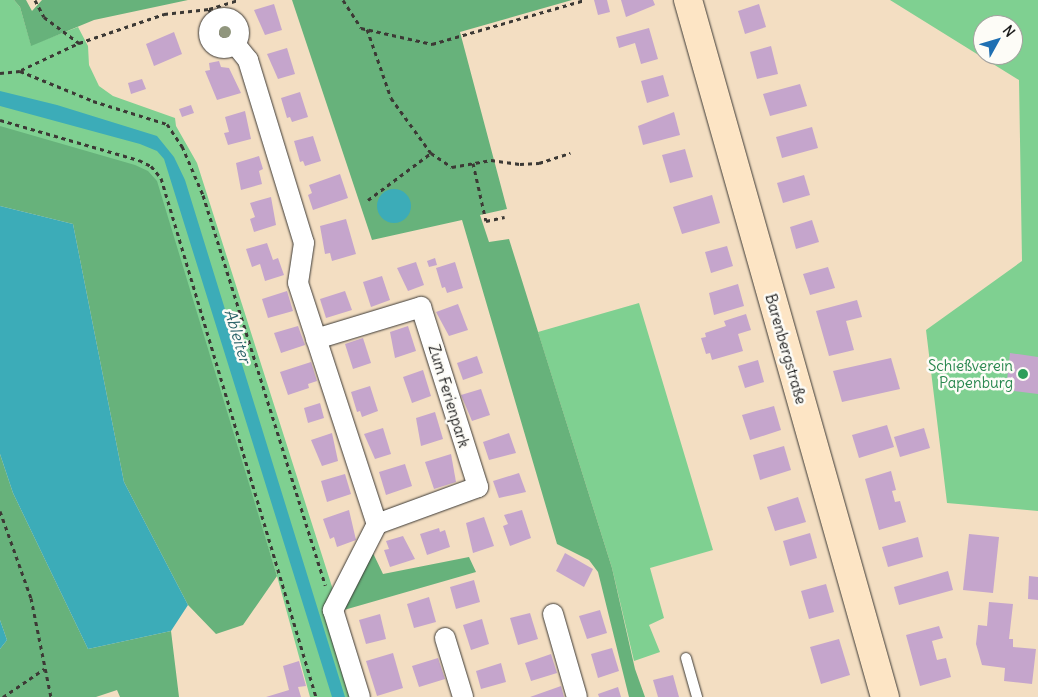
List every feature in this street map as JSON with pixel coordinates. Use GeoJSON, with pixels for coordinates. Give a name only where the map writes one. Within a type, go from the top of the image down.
{"type":"FeatureCollection","features":[{"type":"Feature","properties":{"kind":"street","name":"Barenbergstraße"},"geometry":{"type":"LineString","coordinates":[[688,0],[885,697]]}},
{"type":"Feature","properties":{"kind":"street"},"geometry":{"type":"LineString","coordinates":[[211,16],[235,23],[238,37],[234,44],[248,60],[304,243],[298,283],[377,524],[333,610],[360,697]]}},
{"type":"Feature","properties":{"kind":"street","name":"Zum Ferienpark"},"geometry":{"type":"LineString","coordinates":[[316,340],[421,307],[478,487],[377,524]]}},
{"type":"Feature","properties":{"kind":"street"},"geometry":{"type":"LineString","coordinates":[[553,614],[577,697]]}},
{"type":"Feature","properties":{"kind":"street"},"geometry":{"type":"LineString","coordinates":[[445,638],[464,697]]}},
{"type":"Feature","properties":{"kind":"lane"},"geometry":{"type":"LineString","coordinates":[[686,658],[697,697]]}},
{"type":"Feature","properties":{"kind":"path"},"geometry":{"type":"LineString","coordinates":[[35,0],[44,17],[79,42]]}},
{"type":"Feature","properties":{"kind":"path"},"geometry":{"type":"LineString","coordinates":[[0,73],[20,71],[79,42],[164,14],[211,16],[239,0]]}},
{"type":"Feature","properties":{"kind":"path"},"geometry":{"type":"LineString","coordinates":[[343,0],[361,28],[432,44],[584,0]]}},
{"type":"Feature","properties":{"kind":"path"},"geometry":{"type":"LineString","coordinates":[[367,29],[391,98],[430,152],[452,167],[491,160],[520,164],[539,163],[570,152]]}},
{"type":"Feature","properties":{"kind":"path"},"geometry":{"type":"LineString","coordinates":[[20,71],[93,100],[167,124],[182,146],[203,195],[333,610]]}},
{"type":"Feature","properties":{"kind":"path"},"geometry":{"type":"LineString","coordinates":[[0,120],[139,160],[151,166],[160,178],[316,697]]}},
{"type":"Feature","properties":{"kind":"path"},"geometry":{"type":"LineString","coordinates":[[368,200],[430,152]]}},
{"type":"Feature","properties":{"kind":"path"},"geometry":{"type":"LineString","coordinates":[[473,163],[486,221],[505,217]]}},
{"type":"Feature","properties":{"kind":"path"},"geometry":{"type":"LineString","coordinates":[[0,511],[31,598],[51,697]]}},
{"type":"Feature","properties":{"kind":"path"},"geometry":{"type":"LineString","coordinates":[[3,697],[44,668]]}},
{"type":"Feature","properties":{"kind":"green space"},"geometry":{"type":"Polygon","coordinates":[[[0,0],[14,0],[20,7],[31,45],[78,27],[88,46],[89,65],[99,86],[113,96],[175,118],[176,126],[197,163],[334,593],[356,697],[310,697],[277,576],[216,382],[0,126],[0,0]]]}},
{"type":"Feature","properties":{"kind":"green space"},"geometry":{"type":"Polygon","coordinates":[[[14,0],[26,0],[32,11],[42,0],[188,0],[94,20],[31,46],[20,7],[14,0]]]}},
{"type":"Feature","properties":{"kind":"green space"},"geometry":{"type":"Polygon","coordinates":[[[292,0],[572,0],[460,32],[507,209],[480,215],[489,242],[509,239],[612,568],[635,669],[645,697],[629,697],[598,572],[589,560],[557,544],[462,220],[372,240],[292,0]]]}},
{"type":"Feature","properties":{"kind":"green space"},"geometry":{"type":"Polygon","coordinates":[[[890,0],[1038,0],[1038,511],[947,503],[926,330],[1022,261],[1019,80],[995,65],[1023,65],[1023,15],[973,15],[973,51],[890,0]]]}},
{"type":"Feature","properties":{"kind":"green space"},"geometry":{"type":"Polygon","coordinates":[[[0,126],[135,165],[148,171],[157,181],[277,576],[243,625],[216,634],[188,605],[124,482],[73,224],[0,206],[0,126]]]}},
{"type":"Feature","properties":{"kind":"green space"},"geometry":{"type":"Polygon","coordinates":[[[639,303],[713,550],[650,568],[664,618],[649,625],[660,652],[634,661],[612,568],[538,332],[639,303]]]}},
{"type":"Feature","properties":{"kind":"green space"},"geometry":{"type":"Polygon","coordinates":[[[0,454],[13,493],[88,649],[171,631],[179,697],[120,697],[117,690],[96,697],[0,697],[0,649],[7,640],[0,620],[0,454]]]}},
{"type":"Feature","properties":{"kind":"green space"},"geometry":{"type":"Polygon","coordinates":[[[372,551],[383,574],[469,557],[476,572],[344,610],[372,551]]]}},
{"type":"Feature","properties":{"kind":"water"},"geometry":{"type":"Polygon","coordinates":[[[0,91],[57,105],[157,136],[174,157],[185,180],[345,697],[332,697],[164,159],[157,151],[140,144],[0,106],[0,91]]]}},
{"type":"Feature","properties":{"kind":"water"},"geometry":{"type":"Polygon","coordinates":[[[394,189],[406,194],[411,206],[406,218],[394,223],[382,218],[377,206],[382,194],[394,189]]]}},
{"type":"Feature","properties":{"kind":"water"},"geometry":{"type":"Polygon","coordinates":[[[0,206],[73,224],[124,482],[188,605],[171,631],[88,649],[13,493],[0,454],[0,206]]]}},
{"type":"Feature","properties":{"kind":"water"},"geometry":{"type":"Polygon","coordinates":[[[0,620],[7,640],[0,649],[0,620]]]}},
{"type":"Feature","properties":{"kind":"building"},"geometry":{"type":"Polygon","coordinates":[[[594,0],[607,0],[610,12],[598,15],[594,0]]]}},
{"type":"Feature","properties":{"kind":"building"},"geometry":{"type":"Polygon","coordinates":[[[621,0],[653,0],[655,5],[626,17],[621,0]]]}},
{"type":"Feature","properties":{"kind":"building"},"geometry":{"type":"Polygon","coordinates":[[[274,4],[282,30],[265,35],[254,10],[274,4]]]}},
{"type":"Feature","properties":{"kind":"building"},"geometry":{"type":"Polygon","coordinates":[[[759,4],[766,27],[745,34],[738,11],[759,4]]]}},
{"type":"Feature","properties":{"kind":"building"},"geometry":{"type":"Polygon","coordinates":[[[649,28],[658,59],[641,64],[635,43],[619,48],[616,37],[649,28]]]}},
{"type":"Feature","properties":{"kind":"building"},"geometry":{"type":"Polygon","coordinates":[[[174,32],[182,54],[154,66],[146,44],[174,32]]]}},
{"type":"Feature","properties":{"kind":"building"},"geometry":{"type":"Polygon","coordinates":[[[771,46],[778,74],[757,79],[750,52],[771,46]]]}},
{"type":"Feature","properties":{"kind":"building"},"geometry":{"type":"Polygon","coordinates":[[[287,48],[295,74],[278,79],[267,54],[287,48]]]}},
{"type":"Feature","properties":{"kind":"building"},"geometry":{"type":"Polygon","coordinates":[[[219,61],[221,67],[229,68],[241,93],[217,100],[205,71],[210,70],[209,63],[219,61]]]}},
{"type":"Feature","properties":{"kind":"building"},"geometry":{"type":"Polygon","coordinates":[[[663,75],[669,96],[647,103],[641,81],[663,75]]]}},
{"type":"Feature","properties":{"kind":"building"},"geometry":{"type":"Polygon","coordinates":[[[142,79],[146,89],[131,94],[128,83],[142,79]]]}},
{"type":"Feature","properties":{"kind":"building"},"geometry":{"type":"Polygon","coordinates":[[[800,84],[807,106],[770,116],[763,94],[800,84]]]}},
{"type":"Feature","properties":{"kind":"building"},"geometry":{"type":"Polygon","coordinates":[[[300,92],[308,117],[292,122],[290,117],[287,118],[281,98],[300,92]]]}},
{"type":"Feature","properties":{"kind":"building"},"geometry":{"type":"Polygon","coordinates":[[[191,105],[194,113],[182,117],[179,109],[191,105]]]}},
{"type":"Feature","properties":{"kind":"building"},"geometry":{"type":"Polygon","coordinates":[[[245,111],[251,139],[228,145],[224,133],[229,132],[225,117],[245,111]]]}},
{"type":"Feature","properties":{"kind":"building"},"geometry":{"type":"Polygon","coordinates":[[[674,112],[680,135],[643,145],[638,126],[674,112]]]}},
{"type":"Feature","properties":{"kind":"building"},"geometry":{"type":"Polygon","coordinates":[[[812,127],[818,148],[782,158],[776,137],[812,127]]]}},
{"type":"Feature","properties":{"kind":"building"},"geometry":{"type":"Polygon","coordinates":[[[313,136],[321,161],[305,166],[303,161],[300,162],[294,141],[313,136]]]}},
{"type":"Feature","properties":{"kind":"building"},"geometry":{"type":"Polygon","coordinates":[[[685,149],[693,177],[670,183],[662,155],[685,149]]]}},
{"type":"Feature","properties":{"kind":"building"},"geometry":{"type":"Polygon","coordinates":[[[259,156],[263,169],[259,171],[262,184],[241,190],[236,163],[259,156]]]}},
{"type":"Feature","properties":{"kind":"building"},"geometry":{"type":"Polygon","coordinates":[[[340,174],[348,198],[313,210],[308,195],[312,193],[309,185],[340,174]]]}},
{"type":"Feature","properties":{"kind":"building"},"geometry":{"type":"Polygon","coordinates":[[[804,175],[810,195],[783,203],[777,183],[804,175]]]}},
{"type":"Feature","properties":{"kind":"building"},"geometry":{"type":"Polygon","coordinates":[[[712,195],[720,223],[682,234],[673,207],[712,195]]]}},
{"type":"Feature","properties":{"kind":"building"},"geometry":{"type":"Polygon","coordinates":[[[271,197],[276,225],[254,232],[250,219],[255,217],[250,203],[271,197]]]}},
{"type":"Feature","properties":{"kind":"building"},"geometry":{"type":"Polygon","coordinates":[[[346,219],[356,254],[332,261],[330,253],[325,254],[320,226],[346,219]]]}},
{"type":"Feature","properties":{"kind":"building"},"geometry":{"type":"Polygon","coordinates":[[[812,220],[819,242],[796,249],[790,227],[812,220]]]}},
{"type":"Feature","properties":{"kind":"building"},"geometry":{"type":"Polygon","coordinates":[[[267,243],[273,260],[278,258],[284,275],[265,281],[260,264],[252,267],[246,249],[267,243]]]}},
{"type":"Feature","properties":{"kind":"building"},"geometry":{"type":"Polygon","coordinates":[[[727,246],[733,266],[711,273],[705,252],[727,246]]]}},
{"type":"Feature","properties":{"kind":"building"},"geometry":{"type":"Polygon","coordinates":[[[435,258],[437,265],[429,267],[427,261],[435,258]]]}},
{"type":"Feature","properties":{"kind":"building"},"geometry":{"type":"Polygon","coordinates":[[[416,262],[424,285],[408,291],[397,268],[416,262]]]}},
{"type":"Feature","properties":{"kind":"building"},"geometry":{"type":"Polygon","coordinates":[[[455,262],[463,288],[447,293],[445,287],[442,288],[436,268],[455,262]]]}},
{"type":"Feature","properties":{"kind":"building"},"geometry":{"type":"Polygon","coordinates":[[[828,267],[835,288],[810,295],[803,274],[828,267]]]}},
{"type":"Feature","properties":{"kind":"building"},"geometry":{"type":"Polygon","coordinates":[[[382,276],[390,300],[371,307],[363,282],[382,276]]]}},
{"type":"Feature","properties":{"kind":"building"},"geometry":{"type":"Polygon","coordinates":[[[738,284],[744,306],[714,315],[709,293],[738,284]]]}},
{"type":"Feature","properties":{"kind":"building"},"geometry":{"type":"Polygon","coordinates":[[[287,291],[293,311],[268,318],[262,299],[287,291]]]}},
{"type":"Feature","properties":{"kind":"building"},"geometry":{"type":"Polygon","coordinates":[[[345,291],[352,310],[326,318],[320,299],[345,291]]]}},
{"type":"Feature","properties":{"kind":"building"},"geometry":{"type":"Polygon","coordinates":[[[857,300],[862,317],[846,321],[854,350],[829,356],[816,311],[857,300]]]}},
{"type":"Feature","properties":{"kind":"building"},"geometry":{"type":"Polygon","coordinates":[[[458,304],[468,330],[449,336],[436,312],[458,304]]]}},
{"type":"Feature","properties":{"kind":"building"},"geometry":{"type":"Polygon","coordinates":[[[746,314],[751,330],[738,334],[743,351],[712,360],[710,353],[706,354],[701,338],[706,337],[705,333],[726,326],[724,321],[746,314]]]}},
{"type":"Feature","properties":{"kind":"building"},"geometry":{"type":"Polygon","coordinates":[[[298,326],[305,345],[281,353],[274,333],[298,326]]]}},
{"type":"Feature","properties":{"kind":"building"},"geometry":{"type":"Polygon","coordinates":[[[408,326],[416,351],[395,358],[390,332],[408,326]]]}},
{"type":"Feature","properties":{"kind":"building"},"geometry":{"type":"Polygon","coordinates":[[[363,338],[371,363],[353,369],[345,344],[363,338]]]}},
{"type":"Feature","properties":{"kind":"building","name":"Schießverein Papenburg"},"geometry":{"type":"Polygon","coordinates":[[[1010,353],[1038,357],[1038,394],[1006,390],[1010,353]]]}},
{"type":"Feature","properties":{"kind":"building"},"geometry":{"type":"Polygon","coordinates":[[[477,356],[483,373],[463,380],[457,363],[477,356]]]}},
{"type":"Feature","properties":{"kind":"building"},"geometry":{"type":"Polygon","coordinates":[[[891,358],[900,389],[842,402],[833,371],[891,358]]]}},
{"type":"Feature","properties":{"kind":"building"},"geometry":{"type":"Polygon","coordinates":[[[758,360],[764,382],[745,388],[738,366],[758,360]]]}},
{"type":"Feature","properties":{"kind":"building"},"geometry":{"type":"Polygon","coordinates":[[[311,362],[317,381],[308,384],[309,388],[288,395],[280,372],[311,362]]]}},
{"type":"Feature","properties":{"kind":"building"},"geometry":{"type":"Polygon","coordinates":[[[423,370],[431,396],[412,403],[403,377],[423,370]]]}},
{"type":"Feature","properties":{"kind":"building"},"geometry":{"type":"Polygon","coordinates":[[[370,386],[378,411],[362,417],[360,411],[357,412],[351,392],[370,386]]]}},
{"type":"Feature","properties":{"kind":"building"},"geometry":{"type":"Polygon","coordinates":[[[481,389],[490,415],[472,421],[461,395],[481,389]]]}},
{"type":"Feature","properties":{"kind":"building"},"geometry":{"type":"Polygon","coordinates":[[[320,403],[324,418],[308,423],[304,408],[320,403]]]}},
{"type":"Feature","properties":{"kind":"building"},"geometry":{"type":"Polygon","coordinates":[[[774,406],[781,430],[750,440],[742,415],[774,406]]]}},
{"type":"Feature","properties":{"kind":"building"},"geometry":{"type":"Polygon","coordinates":[[[435,412],[443,439],[421,446],[416,418],[435,412]]]}},
{"type":"Feature","properties":{"kind":"building"},"geometry":{"type":"Polygon","coordinates":[[[887,425],[894,447],[859,458],[852,435],[887,425]]]}},
{"type":"Feature","properties":{"kind":"building"},"geometry":{"type":"Polygon","coordinates":[[[383,428],[391,454],[375,459],[364,434],[383,428]]]}},
{"type":"Feature","properties":{"kind":"building"},"geometry":{"type":"Polygon","coordinates":[[[924,428],[930,448],[900,457],[894,437],[924,428]]]}},
{"type":"Feature","properties":{"kind":"building"},"geometry":{"type":"Polygon","coordinates":[[[332,433],[338,461],[322,466],[311,440],[332,433]]]}},
{"type":"Feature","properties":{"kind":"building"},"geometry":{"type":"Polygon","coordinates":[[[509,433],[516,453],[489,460],[483,442],[509,433]]]}},
{"type":"Feature","properties":{"kind":"building"},"geometry":{"type":"Polygon","coordinates":[[[784,446],[791,470],[760,480],[753,455],[784,446]]]}},
{"type":"Feature","properties":{"kind":"building"},"geometry":{"type":"Polygon","coordinates":[[[451,454],[456,482],[434,489],[425,462],[451,454]]]}},
{"type":"Feature","properties":{"kind":"building"},"geometry":{"type":"Polygon","coordinates":[[[405,464],[412,486],[386,495],[379,472],[405,464]]]}},
{"type":"Feature","properties":{"kind":"building"},"geometry":{"type":"Polygon","coordinates":[[[891,471],[896,490],[892,491],[895,502],[900,501],[906,522],[879,530],[865,479],[891,471]]]}},
{"type":"Feature","properties":{"kind":"building"},"geometry":{"type":"Polygon","coordinates":[[[519,473],[526,492],[499,498],[493,481],[519,473]]]}},
{"type":"Feature","properties":{"kind":"building"},"geometry":{"type":"Polygon","coordinates":[[[345,474],[351,494],[327,502],[321,481],[345,474]]]}},
{"type":"Feature","properties":{"kind":"building"},"geometry":{"type":"Polygon","coordinates":[[[798,497],[806,522],[775,531],[767,507],[798,497]]]}},
{"type":"Feature","properties":{"kind":"building"},"geometry":{"type":"Polygon","coordinates":[[[349,510],[356,540],[337,547],[334,537],[330,539],[323,519],[349,510]]]}},
{"type":"Feature","properties":{"kind":"building"},"geometry":{"type":"Polygon","coordinates":[[[522,510],[531,538],[510,546],[503,526],[508,524],[504,515],[522,510]]]}},
{"type":"Feature","properties":{"kind":"building"},"geometry":{"type":"Polygon","coordinates":[[[484,517],[494,546],[473,553],[466,523],[484,517]]]}},
{"type":"Feature","properties":{"kind":"building"},"geometry":{"type":"Polygon","coordinates":[[[439,528],[440,532],[445,530],[450,547],[427,555],[420,534],[439,528]]]}},
{"type":"Feature","properties":{"kind":"building"},"geometry":{"type":"Polygon","coordinates":[[[810,533],[817,558],[790,566],[783,541],[810,533]]]}},
{"type":"Feature","properties":{"kind":"building"},"geometry":{"type":"Polygon","coordinates":[[[969,534],[999,537],[993,593],[963,590],[969,534]]]}},
{"type":"Feature","properties":{"kind":"building"},"geometry":{"type":"Polygon","coordinates":[[[403,536],[415,559],[390,567],[384,550],[389,549],[386,541],[403,536]]]}},
{"type":"Feature","properties":{"kind":"building"},"geometry":{"type":"Polygon","coordinates":[[[918,537],[923,557],[888,567],[882,547],[918,537]]]}},
{"type":"Feature","properties":{"kind":"building"},"geometry":{"type":"Polygon","coordinates":[[[565,553],[593,569],[584,587],[556,571],[565,553]]]}},
{"type":"Feature","properties":{"kind":"building"},"geometry":{"type":"Polygon","coordinates":[[[948,571],[953,590],[899,605],[894,587],[948,571]]]}},
{"type":"Feature","properties":{"kind":"building"},"geometry":{"type":"Polygon","coordinates":[[[1029,576],[1038,577],[1038,600],[1028,599],[1029,576]]]}},
{"type":"Feature","properties":{"kind":"building"},"geometry":{"type":"Polygon","coordinates":[[[474,580],[480,602],[456,609],[450,587],[474,580]]]}},
{"type":"Feature","properties":{"kind":"building"},"geometry":{"type":"Polygon","coordinates":[[[826,584],[834,612],[809,619],[801,591],[826,584]]]}},
{"type":"Feature","properties":{"kind":"building"},"geometry":{"type":"Polygon","coordinates":[[[429,597],[436,622],[414,628],[407,604],[429,597]]]}},
{"type":"Feature","properties":{"kind":"building"},"geometry":{"type":"Polygon","coordinates":[[[989,602],[1013,604],[1009,639],[1013,639],[1013,647],[1036,649],[1032,684],[1004,681],[1005,668],[982,665],[976,644],[978,625],[987,626],[989,602]]]}},
{"type":"Feature","properties":{"kind":"building"},"geometry":{"type":"Polygon","coordinates":[[[600,610],[607,633],[587,639],[579,616],[600,610]]]}},
{"type":"Feature","properties":{"kind":"building"},"geometry":{"type":"Polygon","coordinates":[[[530,613],[538,639],[518,645],[510,618],[530,613]]]}},
{"type":"Feature","properties":{"kind":"building"},"geometry":{"type":"Polygon","coordinates":[[[380,614],[386,639],[366,644],[359,620],[380,614]]]}},
{"type":"Feature","properties":{"kind":"building"},"geometry":{"type":"Polygon","coordinates":[[[482,619],[489,644],[471,650],[463,625],[482,619]]]}},
{"type":"Feature","properties":{"kind":"building"},"geometry":{"type":"Polygon","coordinates":[[[939,626],[943,638],[932,641],[937,660],[946,658],[951,677],[920,686],[906,635],[939,626]]]}},
{"type":"Feature","properties":{"kind":"building"},"geometry":{"type":"Polygon","coordinates":[[[839,639],[850,675],[821,684],[810,647],[839,639]]]}},
{"type":"Feature","properties":{"kind":"building"},"geometry":{"type":"Polygon","coordinates":[[[612,648],[619,671],[598,678],[591,654],[612,648]]]}},
{"type":"Feature","properties":{"kind":"building"},"geometry":{"type":"Polygon","coordinates":[[[393,653],[403,688],[377,696],[366,661],[393,653]]]}},
{"type":"Feature","properties":{"kind":"building"},"geometry":{"type":"Polygon","coordinates":[[[551,654],[557,673],[531,681],[525,663],[551,654]]]}},
{"type":"Feature","properties":{"kind":"building"},"geometry":{"type":"Polygon","coordinates":[[[438,658],[445,679],[419,687],[412,666],[438,658]]]}},
{"type":"Feature","properties":{"kind":"building"},"geometry":{"type":"Polygon","coordinates":[[[299,661],[306,686],[298,687],[301,697],[266,697],[289,690],[283,666],[299,661]]]}},
{"type":"Feature","properties":{"kind":"building"},"geometry":{"type":"Polygon","coordinates":[[[501,663],[506,682],[481,689],[476,671],[501,663]]]}},
{"type":"Feature","properties":{"kind":"building"},"geometry":{"type":"Polygon","coordinates":[[[673,675],[679,697],[658,697],[653,680],[673,675]]]}},
{"type":"Feature","properties":{"kind":"building"},"geometry":{"type":"Polygon","coordinates":[[[561,686],[564,697],[530,697],[561,686]]]}},
{"type":"Feature","properties":{"kind":"building"},"geometry":{"type":"Polygon","coordinates":[[[618,687],[621,697],[599,697],[598,694],[618,687]]]}},
{"type":"Feature","properties":{"kind":"place","name":"Schießverein Papenburg"},"geometry":{"type":"Point","coordinates":[1023,374]}},
{"type":"Feature","properties":{"kind":"water label","name":"Ableiter"},"geometry":{"type":"Point","coordinates":[238,336]}}]}
